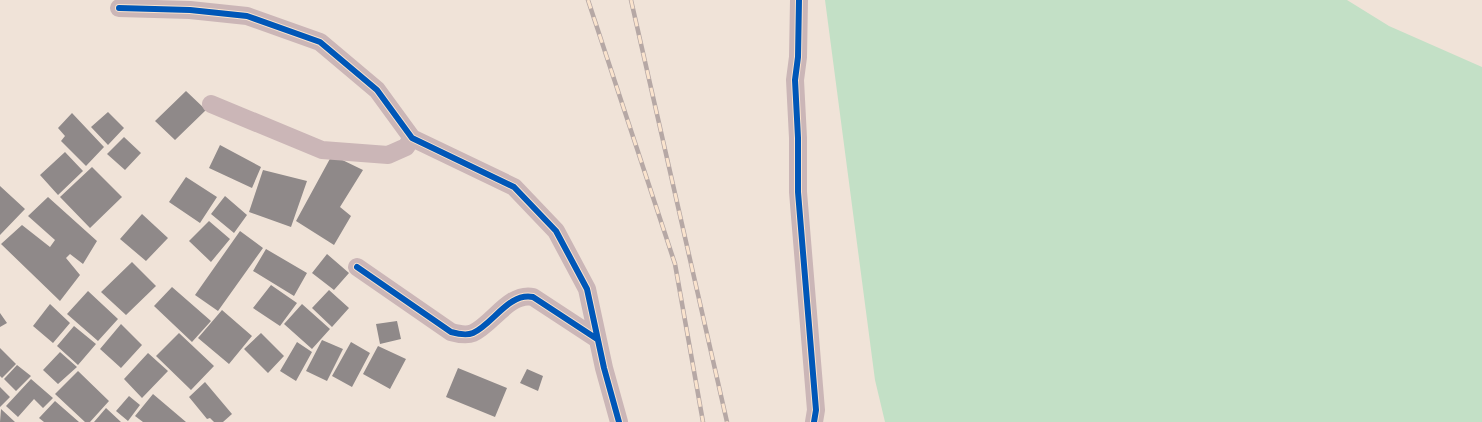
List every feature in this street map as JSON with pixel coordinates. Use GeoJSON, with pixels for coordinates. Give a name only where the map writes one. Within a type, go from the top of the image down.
{"type":"FeatureCollection","features":[{"type":"Feature","properties":{"kind":"street"},"geometry":{"type":"LineString","coordinates":[[799,0],[796,80],[798,192],[816,410],[814,422]]}},
{"type":"Feature","properties":{"kind":"street"},"geometry":{"type":"LineString","coordinates":[[119,8],[190,10],[247,16],[320,42],[377,90],[412,138],[514,187],[556,230],[587,289],[597,339],[619,422]]}},
{"type":"Feature","properties":{"kind":"street"},"geometry":{"type":"LineString","coordinates":[[211,104],[322,150],[388,155],[406,147],[412,138]]}},
{"type":"Feature","properties":{"kind":"street"},"geometry":{"type":"LineString","coordinates":[[357,267],[452,332],[462,335],[472,334],[484,326],[514,300],[526,295],[533,297],[597,339]]}},
{"type":"Feature","properties":{"kind":"green space"},"geometry":{"type":"Polygon","coordinates":[[[825,0],[1347,0],[1389,26],[1482,67],[1482,422],[885,422],[875,380],[825,0]]]}},
{"type":"Feature","properties":{"kind":"building"},"geometry":{"type":"Polygon","coordinates":[[[186,91],[206,110],[175,140],[155,121],[186,91]]]}},
{"type":"Feature","properties":{"kind":"building"},"geometry":{"type":"Polygon","coordinates":[[[108,112],[124,128],[108,145],[91,127],[108,112]]]}},
{"type":"Feature","properties":{"kind":"building"},"geometry":{"type":"Polygon","coordinates":[[[72,113],[104,147],[86,166],[61,141],[65,136],[58,128],[72,113]]]}},
{"type":"Feature","properties":{"kind":"building"},"geometry":{"type":"Polygon","coordinates":[[[124,137],[141,153],[125,170],[107,154],[124,137]]]}},
{"type":"Feature","properties":{"kind":"building"},"geometry":{"type":"Polygon","coordinates":[[[220,145],[261,167],[252,188],[209,168],[220,145]]]}},
{"type":"Feature","properties":{"kind":"building"},"geometry":{"type":"Polygon","coordinates":[[[65,152],[83,171],[58,195],[40,175],[65,152]]]}},
{"type":"Feature","properties":{"kind":"building"},"geometry":{"type":"Polygon","coordinates":[[[332,155],[363,170],[340,207],[351,216],[334,245],[296,221],[332,155]]]}},
{"type":"Feature","properties":{"kind":"building"},"geometry":{"type":"Polygon","coordinates":[[[92,167],[122,197],[90,228],[60,197],[92,167]]]}},
{"type":"Feature","properties":{"kind":"building"},"geometry":{"type":"Polygon","coordinates":[[[263,170],[307,181],[291,227],[249,212],[263,170]]]}},
{"type":"Feature","properties":{"kind":"building"},"geometry":{"type":"Polygon","coordinates":[[[186,177],[217,197],[200,223],[169,202],[186,177]]]}},
{"type":"Feature","properties":{"kind":"building"},"geometry":{"type":"Polygon","coordinates":[[[0,186],[25,209],[0,235],[0,186]]]}},
{"type":"Feature","properties":{"kind":"building"},"geometry":{"type":"Polygon","coordinates":[[[225,196],[247,215],[234,233],[211,214],[225,196]]]}},
{"type":"Feature","properties":{"kind":"building"},"geometry":{"type":"Polygon","coordinates":[[[48,197],[97,241],[83,264],[70,254],[66,258],[80,275],[60,301],[1,244],[22,225],[50,247],[55,240],[28,216],[48,197]]]}},
{"type":"Feature","properties":{"kind":"building"},"geometry":{"type":"Polygon","coordinates":[[[142,214],[168,238],[146,261],[120,239],[142,214]]]}},
{"type":"Feature","properties":{"kind":"building"},"geometry":{"type":"Polygon","coordinates":[[[209,221],[230,239],[211,262],[189,241],[209,221]]]}},
{"type":"Feature","properties":{"kind":"building"},"geometry":{"type":"Polygon","coordinates":[[[240,231],[263,248],[218,311],[195,295],[240,231]]]}},
{"type":"Feature","properties":{"kind":"building"},"geometry":{"type":"Polygon","coordinates":[[[266,249],[307,273],[294,296],[253,271],[266,249]]]}},
{"type":"Feature","properties":{"kind":"building"},"geometry":{"type":"Polygon","coordinates":[[[327,254],[349,273],[334,290],[312,273],[327,254]]]}},
{"type":"Feature","properties":{"kind":"building"},"geometry":{"type":"Polygon","coordinates":[[[132,262],[156,286],[126,315],[101,292],[132,262]]]}},
{"type":"Feature","properties":{"kind":"building"},"geometry":{"type":"Polygon","coordinates":[[[271,285],[297,303],[280,326],[253,308],[271,285]]]}},
{"type":"Feature","properties":{"kind":"building"},"geometry":{"type":"Polygon","coordinates":[[[172,287],[211,321],[192,342],[154,306],[172,287]]]}},
{"type":"Feature","properties":{"kind":"building"},"geometry":{"type":"Polygon","coordinates":[[[329,290],[349,308],[332,327],[312,308],[329,290]]]}},
{"type":"Feature","properties":{"kind":"building"},"geometry":{"type":"Polygon","coordinates":[[[88,291],[118,319],[98,341],[67,314],[88,291]]]}},
{"type":"Feature","properties":{"kind":"building"},"geometry":{"type":"Polygon","coordinates":[[[50,304],[70,323],[53,343],[33,326],[50,304]]]}},
{"type":"Feature","properties":{"kind":"building"},"geometry":{"type":"Polygon","coordinates":[[[302,304],[330,329],[312,349],[284,324],[302,304]]]}},
{"type":"Feature","properties":{"kind":"building"},"geometry":{"type":"Polygon","coordinates":[[[222,310],[252,336],[229,364],[198,338],[222,310]]]}},
{"type":"Feature","properties":{"kind":"building"},"geometry":{"type":"Polygon","coordinates":[[[0,313],[7,323],[0,327],[0,313]]]}},
{"type":"Feature","properties":{"kind":"building"},"geometry":{"type":"Polygon","coordinates":[[[397,321],[401,339],[380,344],[376,324],[397,321]]]}},
{"type":"Feature","properties":{"kind":"building"},"geometry":{"type":"Polygon","coordinates":[[[121,324],[142,345],[121,368],[100,349],[121,324]]]}},
{"type":"Feature","properties":{"kind":"building"},"geometry":{"type":"Polygon","coordinates":[[[74,326],[96,344],[78,365],[57,346],[74,326]]]}},
{"type":"Feature","properties":{"kind":"building"},"geometry":{"type":"Polygon","coordinates":[[[179,333],[214,366],[191,390],[156,356],[179,333]]]}},
{"type":"Feature","properties":{"kind":"building"},"geometry":{"type":"Polygon","coordinates":[[[261,333],[284,356],[268,373],[244,349],[261,333]]]}},
{"type":"Feature","properties":{"kind":"building"},"geometry":{"type":"Polygon","coordinates":[[[322,340],[343,349],[327,381],[306,371],[322,340]]]}},
{"type":"Feature","properties":{"kind":"building"},"geometry":{"type":"Polygon","coordinates":[[[297,342],[312,352],[296,381],[280,371],[297,342]]]}},
{"type":"Feature","properties":{"kind":"building"},"geometry":{"type":"Polygon","coordinates":[[[351,342],[370,353],[352,387],[332,376],[351,342]]]}},
{"type":"Feature","properties":{"kind":"building"},"geometry":{"type":"Polygon","coordinates":[[[378,346],[406,359],[390,389],[363,374],[378,346]]]}},
{"type":"Feature","properties":{"kind":"building"},"geometry":{"type":"Polygon","coordinates":[[[0,348],[16,364],[2,378],[0,376],[0,348]]]}},
{"type":"Feature","properties":{"kind":"building"},"geometry":{"type":"Polygon","coordinates":[[[60,352],[77,367],[58,384],[43,370],[60,352]]]}},
{"type":"Feature","properties":{"kind":"building"},"geometry":{"type":"Polygon","coordinates":[[[148,353],[168,371],[142,398],[124,379],[148,353]]]}},
{"type":"Feature","properties":{"kind":"building"},"geometry":{"type":"Polygon","coordinates":[[[17,365],[31,376],[16,391],[4,379],[17,365]]]}},
{"type":"Feature","properties":{"kind":"building"},"geometry":{"type":"Polygon","coordinates":[[[458,368],[507,388],[495,417],[446,397],[458,368]]]}},
{"type":"Feature","properties":{"kind":"building"},"geometry":{"type":"Polygon","coordinates":[[[527,369],[543,376],[538,391],[520,383],[527,369]]]}},
{"type":"Feature","properties":{"kind":"building"},"geometry":{"type":"Polygon","coordinates":[[[78,371],[109,401],[90,422],[85,422],[55,394],[78,371]]]}},
{"type":"Feature","properties":{"kind":"building"},"geometry":{"type":"Polygon","coordinates":[[[31,379],[53,398],[43,408],[34,399],[18,417],[6,406],[31,379]]]}},
{"type":"Feature","properties":{"kind":"building"},"geometry":{"type":"Polygon","coordinates":[[[205,382],[232,414],[223,422],[214,422],[210,418],[207,419],[189,397],[205,382]]]}},
{"type":"Feature","properties":{"kind":"building"},"geometry":{"type":"Polygon","coordinates":[[[0,387],[10,397],[0,407],[0,387]]]}},
{"type":"Feature","properties":{"kind":"building"},"geometry":{"type":"Polygon","coordinates":[[[153,394],[186,422],[143,422],[135,416],[153,394]]]}},
{"type":"Feature","properties":{"kind":"building"},"geometry":{"type":"Polygon","coordinates":[[[129,396],[140,405],[128,421],[116,411],[129,396]]]}},
{"type":"Feature","properties":{"kind":"building"},"geometry":{"type":"Polygon","coordinates":[[[55,401],[79,422],[44,422],[39,418],[55,401]]]}},
{"type":"Feature","properties":{"kind":"building"},"geometry":{"type":"Polygon","coordinates":[[[106,408],[121,422],[94,422],[106,408]]]}},
{"type":"Feature","properties":{"kind":"building"},"geometry":{"type":"Polygon","coordinates":[[[1,409],[15,422],[0,422],[1,409]]]}},
{"type":"Feature","properties":{"kind":"railway"},"geometry":{"type":"LineString","coordinates":[[588,0],[675,264],[703,422]]}},
{"type":"Feature","properties":{"kind":"railway"},"geometry":{"type":"LineString","coordinates":[[631,0],[727,422]]}},
{"type":"Feature","properties":{"kind":"cycle path"},"geometry":{"type":"LineString","coordinates":[[799,0],[798,57],[795,80],[798,138],[798,192],[816,410],[814,422]]}},
{"type":"Feature","properties":{"kind":"cycle path"},"geometry":{"type":"LineString","coordinates":[[119,8],[190,10],[247,16],[320,42],[377,90],[412,138],[514,187],[556,231],[587,289],[604,368],[619,422]]}},
{"type":"Feature","properties":{"kind":"cycle path"},"geometry":{"type":"LineString","coordinates":[[357,267],[451,332],[465,335],[473,333],[480,329],[516,299],[533,297],[597,339]]}}]}
